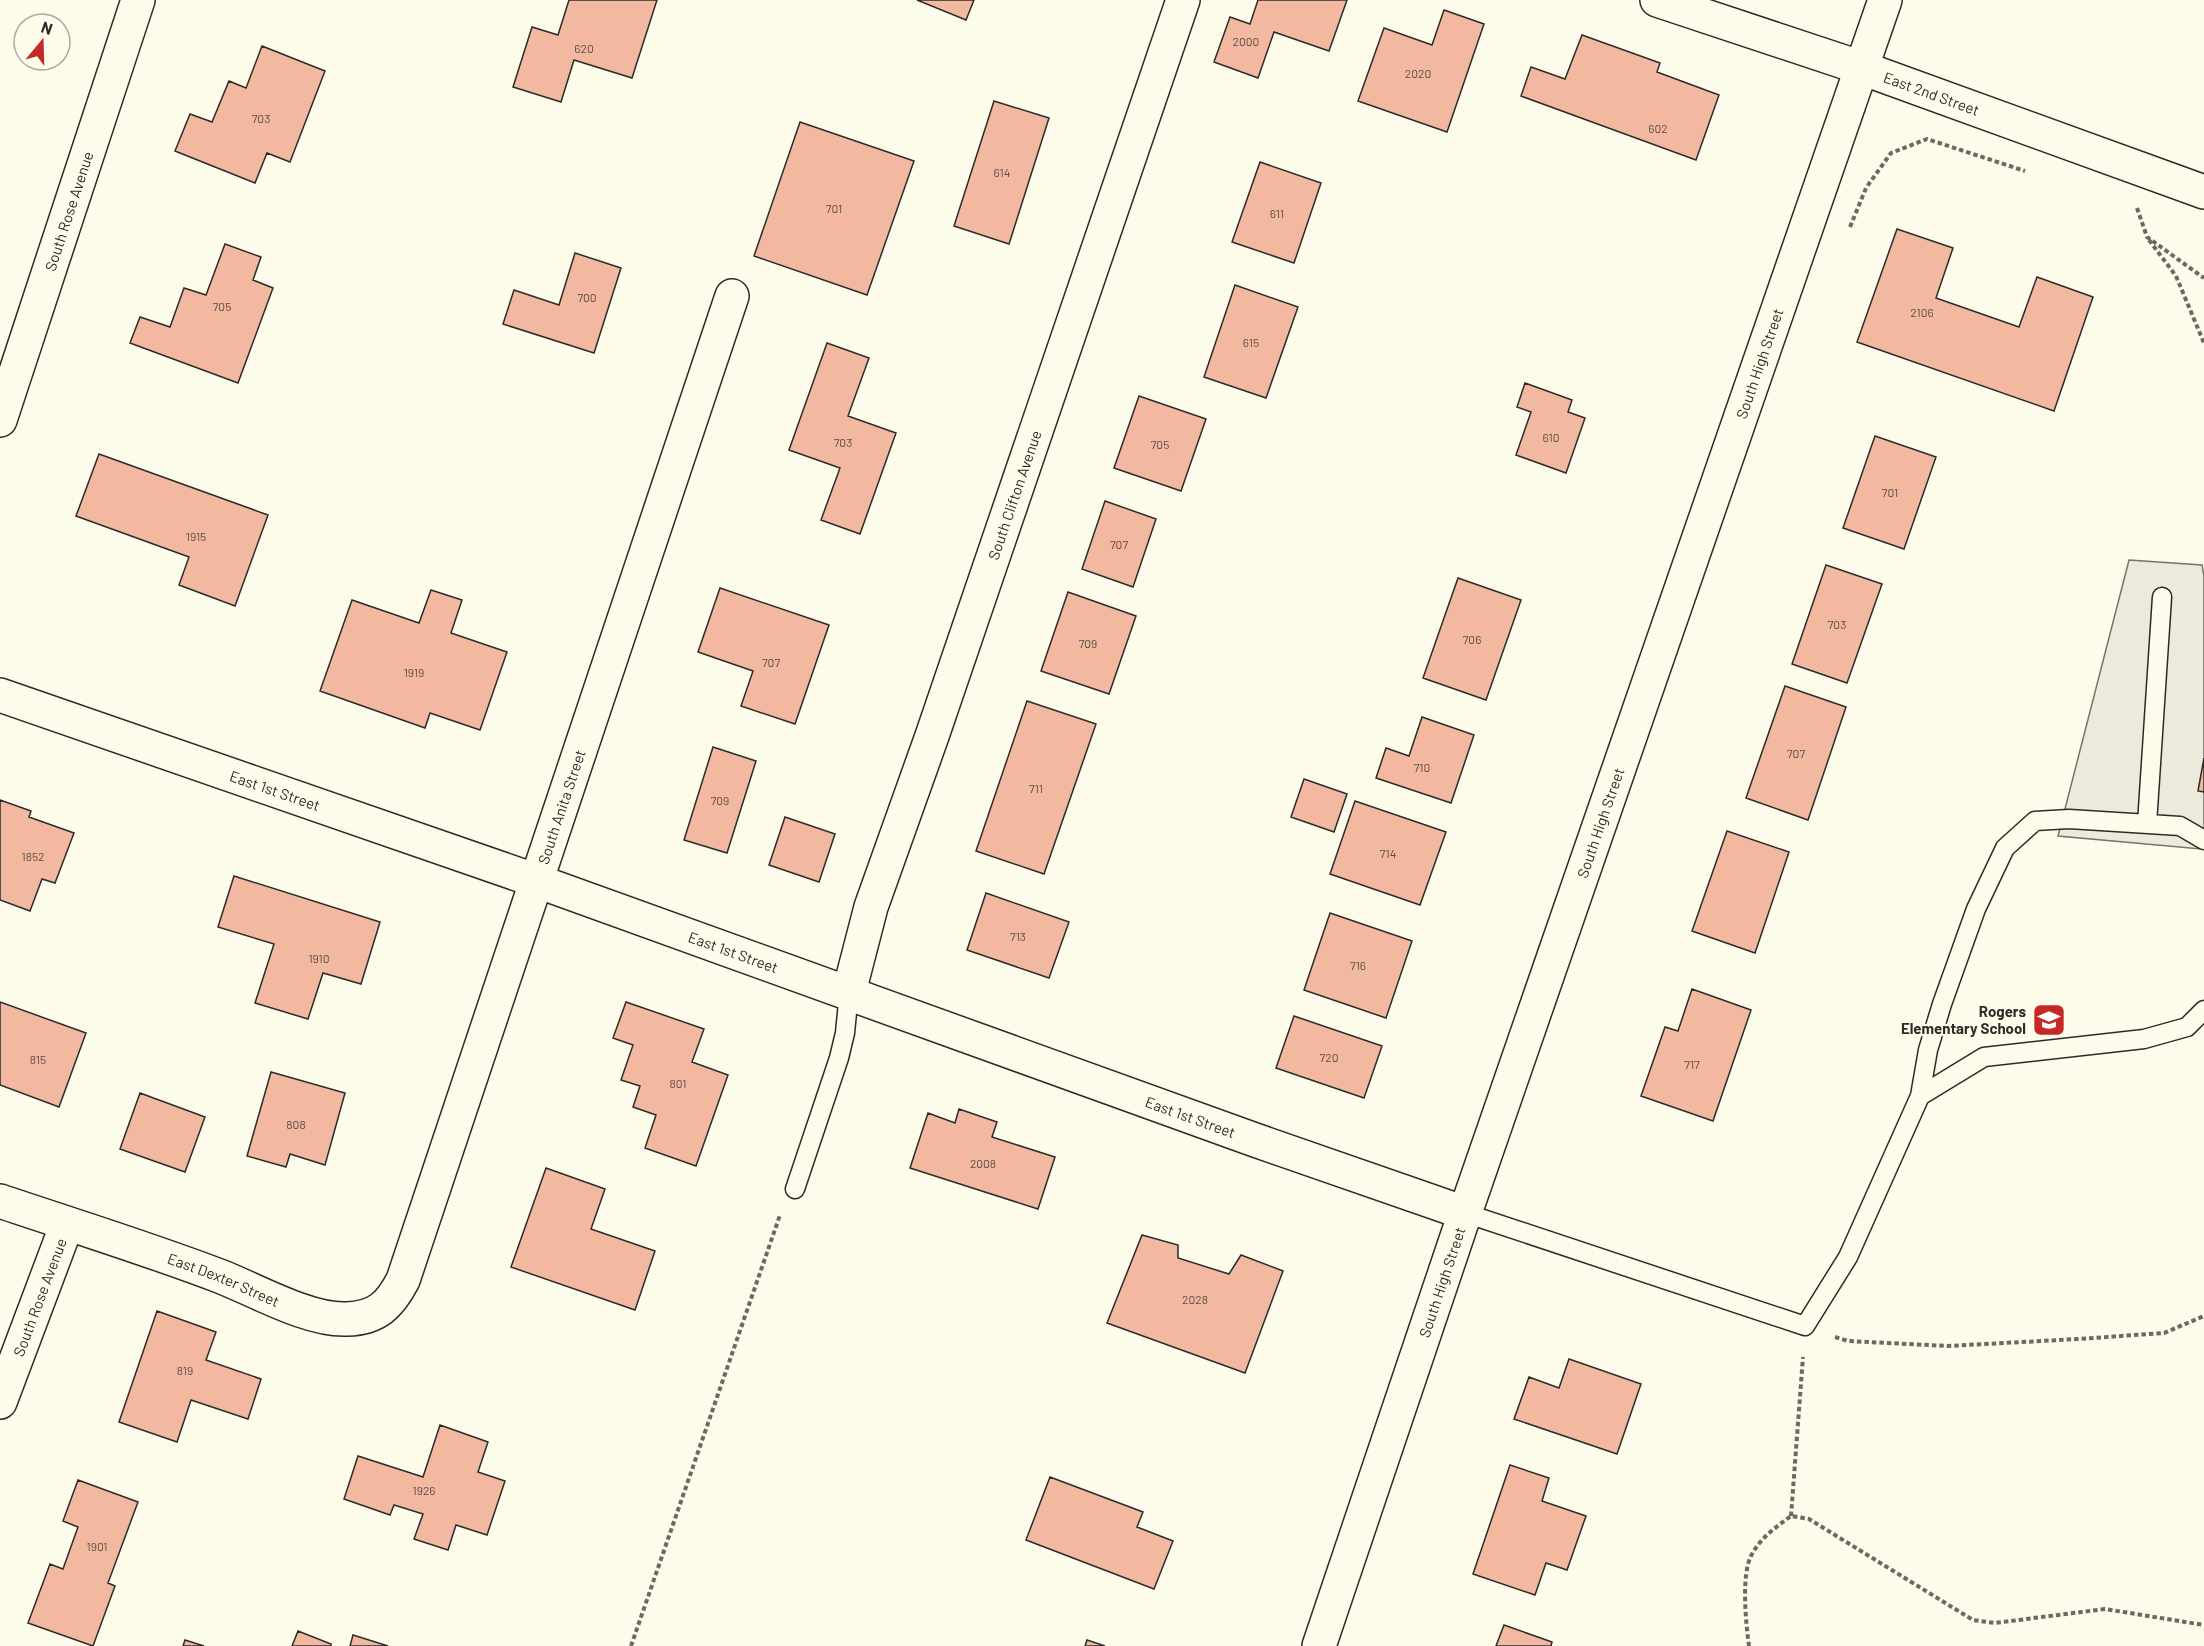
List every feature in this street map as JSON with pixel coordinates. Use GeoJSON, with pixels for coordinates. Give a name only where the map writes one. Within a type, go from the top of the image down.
{"type":"FeatureCollection","features":[{"type":"Feature","properties":{"kind":"street","name":"South Rose Avenue"},"geometry":{"type":"LineString","coordinates":[[0,420],[138,0]]}},
{"type":"Feature","properties":{"kind":"street","name":"South Clifton Avenue"},"geometry":{"type":"LineString","coordinates":[[849,992],[871,907],[944,702],[1183,0]]}},
{"type":"Feature","properties":{"kind":"street","name":"East 2nd Street"},"geometry":{"type":"LineString","coordinates":[[1657,0],[1862,68],[2204,192]]}},
{"type":"Feature","properties":{"kind":"street","name":"South High Street"},"geometry":{"type":"LineString","coordinates":[[1319,1646],[1466,1212],[1885,0]]}},
{"type":"Feature","properties":{"kind":"street","name":"South Anita Street"},"geometry":{"type":"LineString","coordinates":[[380,1311],[395,1296],[403,1280],[732,296]]}},
{"type":"Feature","properties":{"kind":"street","name":"East 1st Street"},"geometry":{"type":"LineString","coordinates":[[0,694],[537,881],[1255,1140],[1466,1212]]}},
{"type":"Feature","properties":{"kind":"street","name":"South Rose Avenue"},"geometry":{"type":"LineString","coordinates":[[0,1201],[68,1224],[0,1402]]}},
{"type":"Feature","properties":{"kind":"street","name":"East Dexter Street"},"geometry":{"type":"LineString","coordinates":[[68,1224],[221,1277],[325,1318],[348,1319],[380,1311]]}},
{"type":"Feature","properties":{"kind":"lane"},"geometry":{"type":"LineString","coordinates":[[2147,824],[2162,597]]}},
{"type":"Feature","properties":{"kind":"lane"},"geometry":{"type":"LineString","coordinates":[[1466,1212],[1805,1326],[1848,1257],[1920,1096],[1928,1050],[1942,1004],[1976,909],[2005,848],[2035,821],[2069,819],[2180,826],[2204,840]]}},
{"type":"Feature","properties":{"kind":"lane"},"geometry":{"type":"LineString","coordinates":[[795,1189],[839,1058],[845,1033],[849,992]]}},
{"type":"Feature","properties":{"kind":"lane"},"geometry":{"type":"LineString","coordinates":[[1920,1096],[1984,1057],[2144,1039],[2187,1027],[2204,1010]]}},
{"type":"Feature","properties":{"kind":"path"},"geometry":{"type":"LineString","coordinates":[[1891,153],[1926,139],[2026,171]]}},
{"type":"Feature","properties":{"kind":"path"},"geometry":{"type":"LineString","coordinates":[[2136,206],[2147,237],[2176,276],[2204,343]]}},
{"type":"Feature","properties":{"kind":"path"},"geometry":{"type":"LineString","coordinates":[[2147,237],[2204,278]]}},
{"type":"Feature","properties":{"kind":"path"},"geometry":{"type":"LineString","coordinates":[[631,1646],[777,1222],[782,1209],[795,1189]]}},
{"type":"Feature","properties":{"kind":"path"},"geometry":{"type":"LineString","coordinates":[[1791,1516],[1805,1326],[1848,1341],[1948,1346],[2164,1333],[2204,1316]]}},
{"type":"Feature","properties":{"kind":"path"},"geometry":{"type":"LineString","coordinates":[[1749,1646],[1746,1578],[1750,1557],[1765,1536],[1791,1516],[1809,1519],[1972,1620],[1995,1623],[2105,1609],[2204,1625]]}},
{"type":"Feature","properties":{"kind":"shaded area"},"geometry":{"type":"Polygon","coordinates":[[[2129,560],[2202,565],[2204,576],[2204,828],[2201,849],[2058,836],[2129,560]]]}},
{"type":"Feature","properties":{"kind":"building"},"geometry":{"type":"Polygon","coordinates":[[[569,0],[657,0],[632,78],[574,60],[561,102],[513,87],[532,27],[558,35],[569,0]]]}},
{"type":"Feature","properties":{"kind":"building"},"geometry":{"type":"Polygon","coordinates":[[[917,0],[974,0],[966,20],[917,0]]]}},
{"type":"Feature","properties":{"kind":"building"},"geometry":{"type":"Polygon","coordinates":[[[1258,0],[1347,0],[1329,51],[1274,32],[1258,78],[1214,62],[1230,17],[1250,24],[1258,0]]]}},
{"type":"Feature","properties":{"kind":"building"},"geometry":{"type":"Polygon","coordinates":[[[1444,10],[1484,24],[1447,132],[1358,101],[1384,28],[1432,45],[1444,10]]]}},
{"type":"Feature","properties":{"kind":"building"},"geometry":{"type":"Polygon","coordinates":[[[1582,35],[1660,63],[1657,72],[1719,95],[1696,160],[1521,96],[1531,67],[1565,79],[1582,35]]]}},
{"type":"Feature","properties":{"kind":"building"},"geometry":{"type":"Polygon","coordinates":[[[262,46],[325,71],[290,162],[267,153],[255,183],[175,151],[190,114],[212,122],[229,81],[246,88],[262,46]]]}},
{"type":"Feature","properties":{"kind":"building"},"geometry":{"type":"Polygon","coordinates":[[[994,101],[1049,118],[1009,244],[954,226],[994,101]]]}},
{"type":"Feature","properties":{"kind":"building"},"geometry":{"type":"Polygon","coordinates":[[[800,122],[914,161],[867,295],[754,256],[800,122]]]}},
{"type":"Feature","properties":{"kind":"building"},"geometry":{"type":"Polygon","coordinates":[[[1260,162],[1321,183],[1294,263],[1232,242],[1260,162]]]}},
{"type":"Feature","properties":{"kind":"building"},"geometry":{"type":"Polygon","coordinates":[[[1897,229],[1953,248],[1936,298],[2019,327],[2037,277],[2093,297],[2054,411],[1857,342],[1897,229]]]}},
{"type":"Feature","properties":{"kind":"building"},"geometry":{"type":"Polygon","coordinates":[[[225,244],[261,257],[253,280],[273,288],[238,383],[130,343],[140,317],[170,327],[184,288],[206,295],[225,244]]]}},
{"type":"Feature","properties":{"kind":"building"},"geometry":{"type":"Polygon","coordinates":[[[575,253],[621,268],[594,353],[503,324],[514,290],[559,305],[575,253]]]}},
{"type":"Feature","properties":{"kind":"building"},"geometry":{"type":"Polygon","coordinates":[[[1235,285],[1298,307],[1266,398],[1204,377],[1235,285]]]}},
{"type":"Feature","properties":{"kind":"building"},"geometry":{"type":"Polygon","coordinates":[[[827,343],[869,358],[848,416],[896,433],[860,534],[821,520],[840,468],[789,450],[827,343]]]}},
{"type":"Feature","properties":{"kind":"building"},"geometry":{"type":"Polygon","coordinates":[[[1525,383],[1572,400],[1568,412],[1585,418],[1566,473],[1516,455],[1531,412],[1517,407],[1525,383]]]}},
{"type":"Feature","properties":{"kind":"building"},"geometry":{"type":"Polygon","coordinates":[[[1139,396],[1206,419],[1181,491],[1114,468],[1139,396]]]}},
{"type":"Feature","properties":{"kind":"building"},"geometry":{"type":"Polygon","coordinates":[[[1875,436],[1936,457],[1904,549],[1843,528],[1875,436]]]}},
{"type":"Feature","properties":{"kind":"building"},"geometry":{"type":"Polygon","coordinates":[[[99,454],[268,515],[235,606],[179,585],[189,557],[76,516],[99,454]]]}},
{"type":"Feature","properties":{"kind":"building"},"geometry":{"type":"Polygon","coordinates":[[[1105,501],[1156,519],[1133,587],[1082,569],[1105,501]]]}},
{"type":"Feature","properties":{"kind":"building"},"geometry":{"type":"Polygon","coordinates":[[[1826,565],[1882,584],[1847,683],[1792,664],[1826,565]]]}},
{"type":"Feature","properties":{"kind":"building"},"geometry":{"type":"Polygon","coordinates":[[[1458,578],[1521,600],[1486,700],[1423,678],[1458,578]]]}},
{"type":"Feature","properties":{"kind":"building"},"geometry":{"type":"Polygon","coordinates":[[[720,588],[829,625],[795,724],[741,706],[753,671],[698,652],[720,588]]]}},
{"type":"Feature","properties":{"kind":"building"},"geometry":{"type":"Polygon","coordinates":[[[431,590],[462,600],[451,633],[507,652],[480,730],[430,713],[425,728],[320,691],[352,600],[419,623],[431,590]]]}},
{"type":"Feature","properties":{"kind":"building"},"geometry":{"type":"Polygon","coordinates":[[[1068,592],[1136,616],[1109,694],[1041,671],[1068,592]]]}},
{"type":"Feature","properties":{"kind":"building"},"geometry":{"type":"Polygon","coordinates":[[[1785,686],[1846,707],[1808,820],[1746,798],[1785,686]]]}},
{"type":"Feature","properties":{"kind":"building"},"geometry":{"type":"Polygon","coordinates":[[[1027,701],[1096,724],[1044,874],[976,851],[1027,701]]]}},
{"type":"Feature","properties":{"kind":"building"},"geometry":{"type":"Polygon","coordinates":[[[1422,717],[1474,735],[1451,803],[1376,778],[1386,748],[1409,756],[1422,717]]]}},
{"type":"Feature","properties":{"kind":"building"},"geometry":{"type":"Polygon","coordinates":[[[713,747],[756,761],[727,853],[684,840],[713,747]]]}},
{"type":"Feature","properties":{"kind":"building"},"geometry":{"type":"Polygon","coordinates":[[[2204,758],[2204,792],[2198,791],[2204,758]]]}},
{"type":"Feature","properties":{"kind":"building"},"geometry":{"type":"Polygon","coordinates":[[[1304,779],[1347,794],[1334,832],[1291,817],[1304,779]]]}},
{"type":"Feature","properties":{"kind":"building"},"geometry":{"type":"Polygon","coordinates":[[[0,800],[31,811],[29,817],[74,833],[55,883],[42,879],[30,911],[0,900],[0,800]]]}},
{"type":"Feature","properties":{"kind":"building"},"geometry":{"type":"Polygon","coordinates":[[[1355,801],[1446,832],[1420,905],[1330,874],[1355,801]]]}},
{"type":"Feature","properties":{"kind":"building"},"geometry":{"type":"Polygon","coordinates":[[[785,817],[835,834],[819,882],[769,865],[785,817]]]}},
{"type":"Feature","properties":{"kind":"building"},"geometry":{"type":"Polygon","coordinates":[[[1727,831],[1789,852],[1755,953],[1692,931],[1727,831]]]}},
{"type":"Feature","properties":{"kind":"building"},"geometry":{"type":"Polygon","coordinates":[[[234,876],[380,922],[361,984],[323,973],[308,1019],[255,1003],[274,944],[218,927],[234,876]]]}},
{"type":"Feature","properties":{"kind":"building"},"geometry":{"type":"Polygon","coordinates":[[[986,893],[1069,922],[1049,978],[967,950],[986,893]]]}},
{"type":"Feature","properties":{"kind":"building"},"geometry":{"type":"Polygon","coordinates":[[[1330,913],[1412,941],[1386,1018],[1304,990],[1330,913]]]}},
{"type":"Feature","properties":{"kind":"building"},"geometry":{"type":"Polygon","coordinates":[[[1692,989],[1751,1010],[1713,1121],[1641,1096],[1665,1027],[1678,1031],[1692,989]]]}},
{"type":"Feature","properties":{"kind":"building"},"geometry":{"type":"Polygon","coordinates":[[[0,1002],[86,1033],[59,1107],[0,1085],[0,1002]]]}},
{"type":"Feature","properties":{"kind":"building"},"geometry":{"type":"Polygon","coordinates":[[[626,1002],[704,1029],[692,1062],[728,1075],[696,1166],[645,1148],[656,1115],[633,1107],[640,1086],[621,1080],[633,1045],[613,1038],[626,1002]]]}},
{"type":"Feature","properties":{"kind":"building"},"geometry":{"type":"Polygon","coordinates":[[[1294,1016],[1382,1046],[1364,1098],[1276,1068],[1294,1016]]]}},
{"type":"Feature","properties":{"kind":"building"},"geometry":{"type":"Polygon","coordinates":[[[271,1072],[345,1093],[325,1165],[290,1154],[286,1167],[247,1156],[271,1072]]]}},
{"type":"Feature","properties":{"kind":"building"},"geometry":{"type":"Polygon","coordinates":[[[140,1093],[205,1117],[185,1172],[120,1149],[140,1093]]]}},
{"type":"Feature","properties":{"kind":"building"},"geometry":{"type":"Polygon","coordinates":[[[959,1109],[997,1122],[992,1137],[1055,1157],[1038,1209],[910,1168],[928,1113],[955,1123],[959,1109]]]}},
{"type":"Feature","properties":{"kind":"building"},"geometry":{"type":"Polygon","coordinates":[[[546,1168],[605,1189],[591,1229],[655,1251],[635,1310],[511,1267],[546,1168]]]}},
{"type":"Feature","properties":{"kind":"building"},"geometry":{"type":"Polygon","coordinates":[[[1142,1235],[1178,1245],[1178,1258],[1229,1274],[1241,1255],[1283,1271],[1245,1373],[1107,1323],[1142,1235]]]}},
{"type":"Feature","properties":{"kind":"building"},"geometry":{"type":"Polygon","coordinates":[[[157,1311],[216,1332],[206,1360],[261,1379],[248,1419],[191,1400],[177,1442],[119,1422],[157,1311]]]}},
{"type":"Feature","properties":{"kind":"building"},"geometry":{"type":"Polygon","coordinates":[[[1569,1359],[1641,1384],[1617,1454],[1514,1419],[1529,1377],[1559,1388],[1569,1359]]]}},
{"type":"Feature","properties":{"kind":"building"},"geometry":{"type":"Polygon","coordinates":[[[440,1425],[488,1442],[478,1472],[505,1481],[487,1535],[456,1525],[448,1550],[414,1539],[423,1514],[394,1505],[390,1515],[344,1499],[358,1456],[423,1477],[440,1425]]]}},
{"type":"Feature","properties":{"kind":"building"},"geometry":{"type":"Polygon","coordinates":[[[1510,1465],[1549,1478],[1542,1501],[1586,1516],[1567,1570],[1546,1563],[1535,1595],[1473,1574],[1510,1465]]]}},
{"type":"Feature","properties":{"kind":"building"},"geometry":{"type":"Polygon","coordinates":[[[1050,1477],[1143,1512],[1137,1527],[1173,1541],[1154,1589],[1026,1540],[1050,1477]]]}},
{"type":"Feature","properties":{"kind":"building"},"geometry":{"type":"Polygon","coordinates":[[[78,1480],[138,1502],[108,1583],[115,1586],[93,1646],[28,1623],[50,1564],[63,1569],[78,1527],[63,1521],[78,1480]]]}},
{"type":"Feature","properties":{"kind":"building"},"geometry":{"type":"Polygon","coordinates":[[[1504,1625],[1552,1642],[1551,1646],[1496,1646],[1504,1625]]]}},
{"type":"Feature","properties":{"kind":"building"},"geometry":{"type":"Polygon","coordinates":[[[298,1631],[331,1644],[331,1646],[292,1646],[298,1631]]]}},
{"type":"Feature","properties":{"kind":"building"},"geometry":{"type":"Polygon","coordinates":[[[353,1635],[388,1646],[350,1646],[353,1635]]]}},
{"type":"Feature","properties":{"kind":"building"},"geometry":{"type":"Polygon","coordinates":[[[185,1640],[204,1646],[183,1646],[185,1640]]]}},
{"type":"Feature","properties":{"kind":"building"},"geometry":{"type":"Polygon","coordinates":[[[1087,1640],[1105,1646],[1085,1646],[1087,1640]]]}},
{"type":"Feature","properties":{"kind":"place","name":"Rogers Elementary School"},"geometry":{"type":"Point","coordinates":[2049,1020]}}]}
